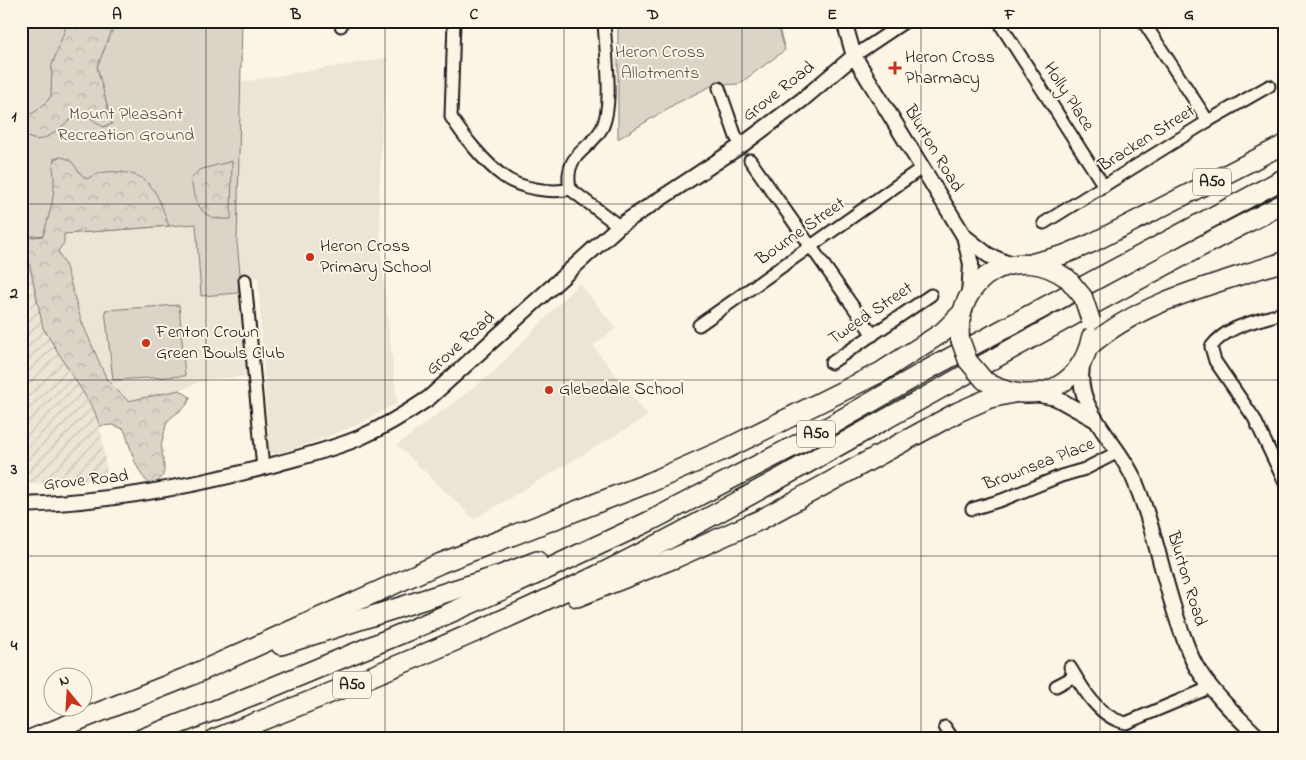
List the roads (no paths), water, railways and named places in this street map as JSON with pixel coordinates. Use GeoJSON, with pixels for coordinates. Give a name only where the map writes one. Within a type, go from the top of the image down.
{"type":"FeatureCollection","features":[{"type":"Feature","properties":{"kind":"highway","name":"A50"},"geometry":{"type":"LineString","coordinates":[[141,739],[282,683],[509,587],[737,477],[929,369],[1285,178]]}},
{"type":"Feature","properties":{"kind":"highway","name":"A50"},"geometry":{"type":"LineString","coordinates":[[214,739],[411,661],[488,628],[664,541],[1167,263],[1285,203]]}},
{"type":"Feature","properties":{"kind":"highway","name":"A50"},"geometry":{"type":"LineString","coordinates":[[32,739],[190,676],[274,636],[441,563],[651,482],[728,448],[881,372],[943,332],[961,314]]}},
{"type":"Feature","properties":{"kind":"highway","name":"A50"},"geometry":{"type":"LineString","coordinates":[[488,628],[581,596],[722,539],[958,412],[990,398],[1013,393]]}},
{"type":"Feature","properties":{"kind":"highway","name":"A50"},"geometry":{"type":"LineString","coordinates":[[190,676],[501,575],[566,550],[737,477]]}},
{"type":"Feature","properties":{"kind":"main road","name":"A50"},"geometry":{"type":"LineString","coordinates":[[1285,144],[1063,256],[1032,263],[1011,265],[983,278],[969,295],[961,314],[960,339],[968,361],[984,380],[1013,393],[1033,394],[1046,391],[1066,381],[1087,352],[1116,326],[1152,308],[1180,297],[1285,261]]}},
{"type":"Feature","properties":{"kind":"main road","name":"A50"},"geometry":{"type":"LineString","coordinates":[[1032,263],[1050,268],[1068,279],[1083,297],[1091,321],[1087,352]]}},
{"type":"Feature","properties":{"kind":"street"},"geometry":{"type":"LineString","coordinates":[[454,21],[451,117],[459,129],[502,176],[514,184],[559,192],[570,189]]}},
{"type":"Feature","properties":{"kind":"street"},"geometry":{"type":"LineString","coordinates":[[604,21],[608,104],[605,120],[600,130],[576,155],[570,167],[568,180],[570,189],[619,226]]}},
{"type":"Feature","properties":{"kind":"street","name":"Blurton Road"},"geometry":{"type":"LineString","coordinates":[[844,21],[854,56],[964,236],[971,264],[969,295]]}},
{"type":"Feature","properties":{"kind":"street"},"geometry":{"type":"LineString","coordinates":[[854,56],[906,21]]}},
{"type":"Feature","properties":{"kind":"street"},"geometry":{"type":"LineString","coordinates":[[1143,21],[1208,121]]}},
{"type":"Feature","properties":{"kind":"street","name":"Holly Place"},"geometry":{"type":"LineString","coordinates":[[1002,27],[1104,186]]}},
{"type":"Feature","properties":{"kind":"street","name":"Grove Road"},"geometry":{"type":"LineString","coordinates":[[21,505],[62,504],[130,496],[211,481],[263,468],[359,438],[397,419],[429,398],[619,226],[742,146],[854,56]]}},
{"type":"Feature","properties":{"kind":"street","name":"Bracken Street"},"geometry":{"type":"LineString","coordinates":[[1044,223],[1208,121],[1269,86]]}},
{"type":"Feature","properties":{"kind":"street"},"geometry":{"type":"LineString","coordinates":[[719,88],[736,137],[742,146]]}},
{"type":"Feature","properties":{"kind":"street"},"geometry":{"type":"LineString","coordinates":[[750,160],[873,335]]}},
{"type":"Feature","properties":{"kind":"street","name":"Bourne Street"},"geometry":{"type":"LineString","coordinates":[[699,326],[923,167]]}},
{"type":"Feature","properties":{"kind":"street","name":"Blurton Road"},"geometry":{"type":"LineString","coordinates":[[964,236],[988,255],[1011,265]]}},
{"type":"Feature","properties":{"kind":"street"},"geometry":{"type":"LineString","coordinates":[[245,280],[263,468]]}},
{"type":"Feature","properties":{"kind":"street","name":"Tweed Street"},"geometry":{"type":"LineString","coordinates":[[831,363],[931,295]]}},
{"type":"Feature","properties":{"kind":"street"},"geometry":{"type":"LineString","coordinates":[[1285,312],[1249,322],[1217,339],[1211,347],[1215,361],[1254,418],[1285,482]]}},
{"type":"Feature","properties":{"kind":"street","name":"Blurton Road"},"geometry":{"type":"LineString","coordinates":[[1087,352],[1082,366],[1082,385],[1094,418],[1132,476],[1147,513],[1171,603],[1190,654],[1198,671],[1260,739]]}},
{"type":"Feature","properties":{"kind":"street","name":"Blurton Road"},"geometry":{"type":"LineString","coordinates":[[1033,394],[1056,398],[1094,418]]}},
{"type":"Feature","properties":{"kind":"street","name":"Brownsea Place"},"geometry":{"type":"LineString","coordinates":[[972,509],[1002,500],[1061,476],[1084,469],[1118,452]]}},
{"type":"Feature","properties":{"kind":"street"},"geometry":{"type":"LineString","coordinates":[[1056,686],[1072,672],[1092,701],[1106,714],[1126,723],[1202,691],[1210,685]]}},
{"type":"Feature","properties":{"kind":"street"},"geometry":{"type":"LineString","coordinates":[[945,727],[953,739]]}},
{"type":"Feature","properties":{"kind":"place","name":"Heron Cross Pharmacy"},"geometry":{"type":"Point","coordinates":[895,68]}},
{"type":"Feature","properties":{"kind":"place","name":"Heron Cross Primary School"},"geometry":{"type":"Point","coordinates":[310,257]}},
{"type":"Feature","properties":{"kind":"place","name":"Fenton Crown Green Bowls Club"},"geometry":{"type":"Point","coordinates":[146,343]}},
{"type":"Feature","properties":{"kind":"place","name":"Glebedale School"},"geometry":{"type":"Point","coordinates":[549,390]}},
{"type":"Feature","properties":{"kind":"park label","name":"Heron Cross Allotments"},"geometry":{"type":"Point","coordinates":[660,63]}},
{"type":"Feature","properties":{"kind":"park label","name":"Mount Pleasant Recreation Ground"},"geometry":{"type":"Point","coordinates":[126,125]}}]}
